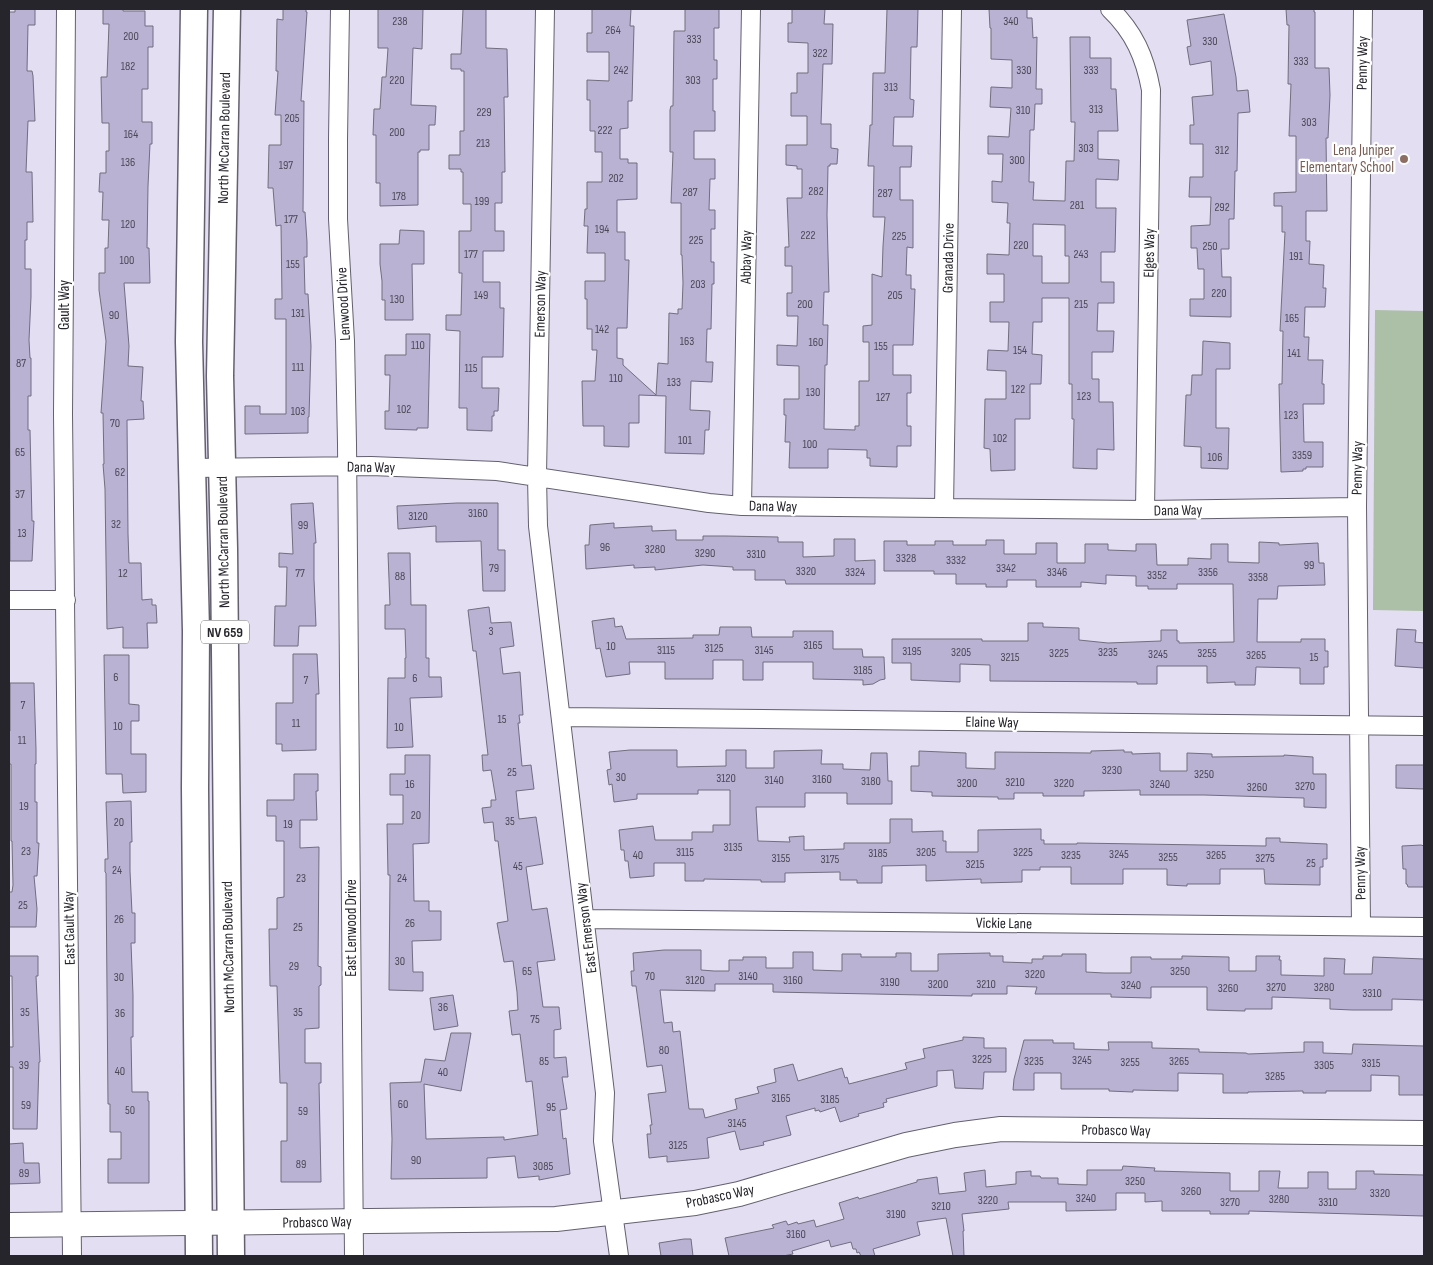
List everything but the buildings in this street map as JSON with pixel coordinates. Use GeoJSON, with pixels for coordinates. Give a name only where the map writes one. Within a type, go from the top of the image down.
{"type":"FeatureCollection","features":[{"type":"Feature","properties":{"kind":"main road","name":"North McCarran Boulevard"},"geometry":{"type":"LineString","coordinates":[[194,9],[189,342],[196,631],[195,788],[199,1256]]}},
{"type":"Feature","properties":{"kind":"main road","name":"North McCarran Boulevard"},"geometry":{"type":"LineString","coordinates":[[227,9],[220,376],[231,1256]]}},
{"type":"Feature","properties":{"kind":"street","name":"Gault Way"},"geometry":{"type":"LineString","coordinates":[[66,9],[63,414],[66,600]]}},
{"type":"Feature","properties":{"kind":"street","name":"Lenwood Drive"},"geometry":{"type":"LineString","coordinates":[[340,9],[338,219],[345,341],[348,599]]}},
{"type":"Feature","properties":{"kind":"street","name":"Emerson Way"},"geometry":{"type":"LineString","coordinates":[[545,9],[537,476],[538,526],[547,600]]}},
{"type":"Feature","properties":{"kind":"street","name":"Abbay Way"},"geometry":{"type":"LineString","coordinates":[[742,506],[750,9]]}},
{"type":"Feature","properties":{"kind":"street","name":"Granada Drive"},"geometry":{"type":"LineString","coordinates":[[944,508],[952,9]]}},
{"type":"Feature","properties":{"kind":"street","name":"Elges Way"},"geometry":{"type":"LineString","coordinates":[[1110,9],[1126,26],[1139,46],[1147,68],[1151,90],[1145,510]]}},
{"type":"Feature","properties":{"kind":"street","name":"Penny Way"},"geometry":{"type":"LineString","coordinates":[[1361,926],[1357,507],[1363,9]]}},
{"type":"Feature","properties":{"kind":"street","name":"Dana Way"},"geometry":{"type":"LineString","coordinates":[[192,468],[347,466],[497,471],[742,506],[1145,510],[1357,507]]}},
{"type":"Feature","properties":{"kind":"street","name":"East Lenwood Drive"},"geometry":{"type":"LineString","coordinates":[[348,599],[354,1256]]}},
{"type":"Feature","properties":{"kind":"street"},"geometry":{"type":"LineString","coordinates":[[9,600],[66,600]]}},
{"type":"Feature","properties":{"kind":"street","name":"East Gault Way"},"geometry":{"type":"LineString","coordinates":[[66,600],[72,1256]]}},
{"type":"Feature","properties":{"kind":"street","name":"East Emerson Way"},"geometry":{"type":"LineString","coordinates":[[547,600],[605,1093],[603,1141],[619,1256]]}},
{"type":"Feature","properties":{"kind":"street","name":"Elaine Way"},"geometry":{"type":"LineString","coordinates":[[560,717],[1424,726]]}},
{"type":"Feature","properties":{"kind":"street","name":"Vickie Lane"},"geometry":{"type":"LineString","coordinates":[[585,919],[1424,927]]}},
{"type":"Feature","properties":{"kind":"street","name":"Probasco Way"},"geometry":{"type":"LineString","coordinates":[[9,1225],[533,1220],[696,1203],[739,1194],[906,1145],[955,1135],[1001,1129],[1424,1133]]}},
{"type":"Feature","properties":{"kind":"green space"},"geometry":{"type":"Polygon","coordinates":[[[1375,310],[1424,311],[1424,611],[1373,610],[1375,310]]]}},
{"type":"Feature","properties":{"kind":"place","name":"Lena Juniper Elementary School"},"geometry":{"type":"Point","coordinates":[1404,159]}}]}
